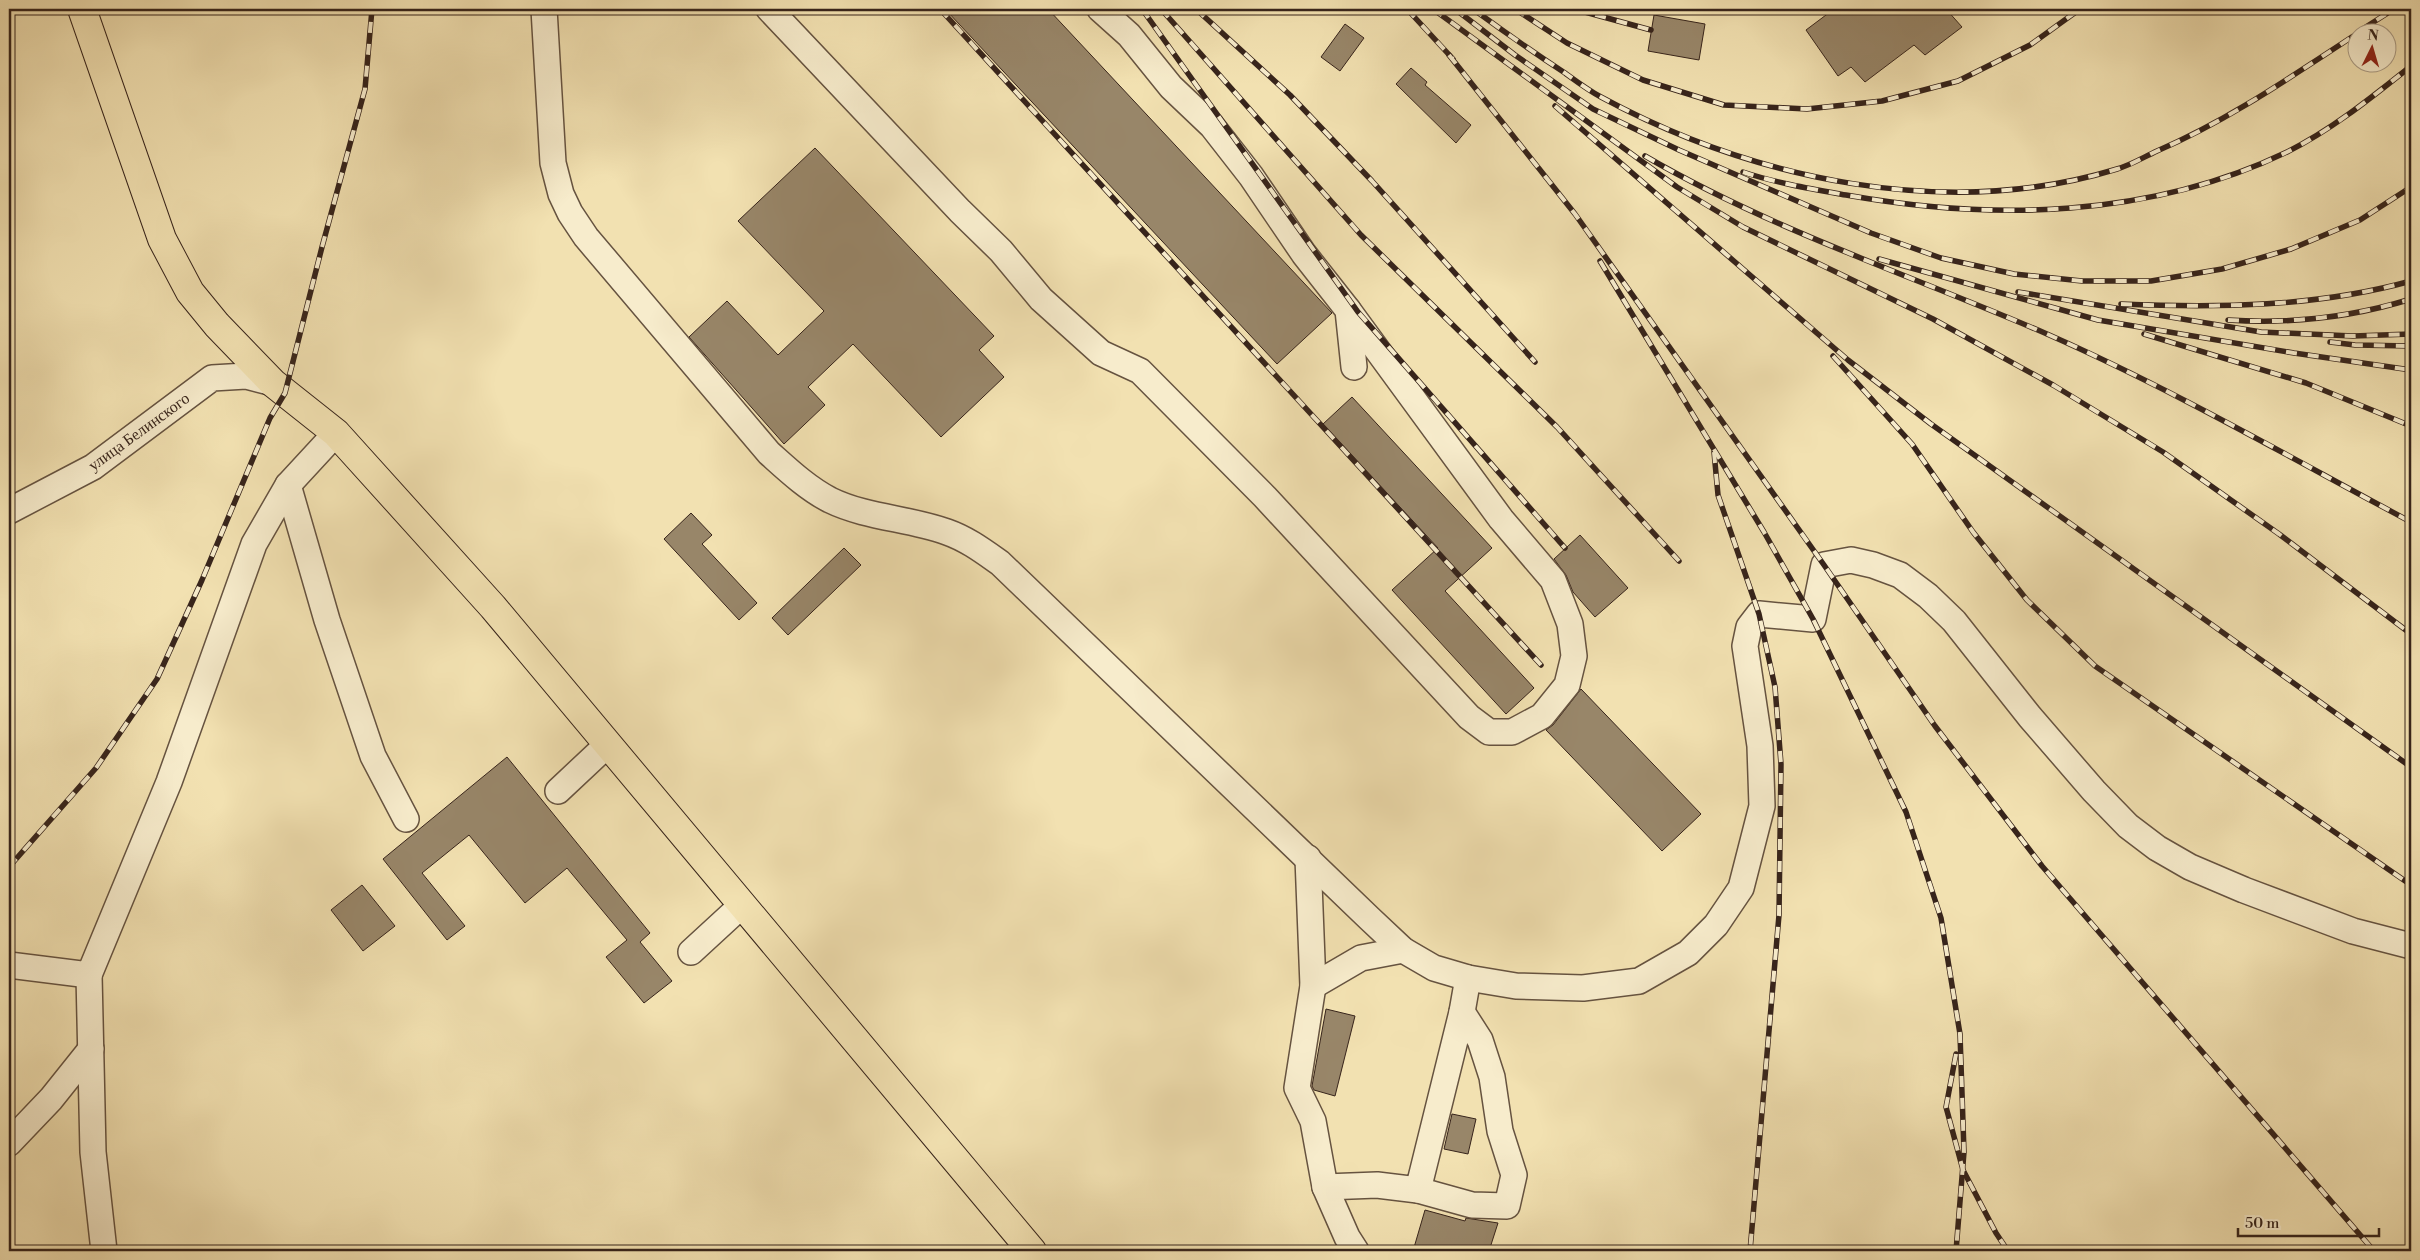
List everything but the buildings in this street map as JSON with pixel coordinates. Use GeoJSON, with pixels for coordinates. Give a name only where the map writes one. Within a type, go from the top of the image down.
{"type":"FeatureCollection","features":[{"type":"Feature","properties":{"kind":"main road"},"geometry":{"type":"LineString","coordinates":[[82,9],[162,239],[190,292],[217,325],[273,383],[336,433],[493,607],[741,906],[1032,1251]]}},
{"type":"Feature","properties":{"kind":"street"},"geometry":{"type":"LineString","coordinates":[[544,9],[553,162],[561,194],[570,213],[586,237],[770,453],[802,482],[830,500],[862,512],[946,532],[972,543],[1000,564],[1403,950],[1434,968],[1468,978],[1516,986],[1583,988],[1639,981],[1688,953],[1716,925],[1740,888],[1762,806],[1760,746],[1745,646],[1749,627],[1759,614],[1813,619],[1824,565],[1851,560],[1873,565],[1900,575],[1928,596],[1954,621],[2030,717],[2094,791],[2128,826],[2157,848],[2190,867],[2244,890],[2353,931],[2411,946]]}},
{"type":"Feature","properties":{"kind":"street"},"geometry":{"type":"LineString","coordinates":[[769,9],[960,211],[1001,251],[1041,299],[1101,353],[1140,371],[1265,497],[1469,717],[1489,732],[1512,732],[1542,716],[1568,685],[1574,656],[1570,624],[1553,580],[1501,519],[1348,310],[1304,254],[1251,176],[1212,126],[1171,87],[1129,35],[1100,9]]}},
{"type":"Feature","properties":{"kind":"street"},"geometry":{"type":"LineString","coordinates":[[1348,310],[1354,367]]}},
{"type":"Feature","properties":{"kind":"street","name":"улица Белинского"},"geometry":{"type":"LineString","coordinates":[[9,511],[93,467],[212,378],[246,376],[273,383]]}},
{"type":"Feature","properties":{"kind":"street"},"geometry":{"type":"LineString","coordinates":[[104,1251],[93,1152],[89,975],[169,782],[254,544],[288,485],[336,433]]}},
{"type":"Feature","properties":{"kind":"street"},"geometry":{"type":"LineString","coordinates":[[288,485],[327,620],[373,756],[406,819]]}},
{"type":"Feature","properties":{"kind":"street"},"geometry":{"type":"LineString","coordinates":[[558,791],[607,745]]}},
{"type":"Feature","properties":{"kind":"street"},"geometry":{"type":"LineString","coordinates":[[1308,858],[1313,986],[1297,1088],[1313,1122],[1325,1186],[1347,1237],[1356,1251]]}},
{"type":"Feature","properties":{"kind":"street"},"geometry":{"type":"LineString","coordinates":[[691,952],[741,906]]}},
{"type":"Feature","properties":{"kind":"street"},"geometry":{"type":"LineString","coordinates":[[1313,986],[1361,958],[1403,950]]}},
{"type":"Feature","properties":{"kind":"street"},"geometry":{"type":"LineString","coordinates":[[9,965],[89,975]]}},
{"type":"Feature","properties":{"kind":"street"},"geometry":{"type":"LineString","coordinates":[[1418,1190],[1462,1012],[1468,978]]}},
{"type":"Feature","properties":{"kind":"street"},"geometry":{"type":"LineString","coordinates":[[1325,1186],[1377,1185],[1418,1190],[1472,1205],[1507,1206],[1514,1175],[1500,1131],[1492,1077],[1480,1040],[1462,1012]]}},
{"type":"Feature","properties":{"kind":"street"},"geometry":{"type":"LineString","coordinates":[[9,1143],[51,1098],[90,1049]]}},
{"type":"Feature","properties":{"kind":"railway"},"geometry":{"type":"LineString","coordinates":[[9,867],[96,768],[157,679],[202,580],[270,418],[285,393],[365,89],[372,9]]}},
{"type":"Feature","properties":{"kind":"railway"},"geometry":{"type":"LineString","coordinates":[[940,9],[1541,665]]}},
{"type":"Feature","properties":{"kind":"railway"},"geometry":{"type":"LineString","coordinates":[[1142,9],[1358,312],[1565,548]]}},
{"type":"Feature","properties":{"kind":"railway"},"geometry":{"type":"LineString","coordinates":[[1161,9],[1361,235],[1557,427],[1679,561]]}},
{"type":"Feature","properties":{"kind":"railway"},"geometry":{"type":"LineString","coordinates":[[1196,9],[1290,95],[1372,181],[1535,362]]}},
{"type":"Feature","properties":{"kind":"railway"},"geometry":{"type":"LineString","coordinates":[[1407,9],[1453,59]]}},
{"type":"Feature","properties":{"kind":"railway"},"geometry":{"type":"LineString","coordinates":[[1433,9],[1677,187],[1743,227],[1933,319],[2053,385],[2163,452],[2279,534],[2411,634]]}},
{"type":"Feature","properties":{"kind":"railway"},"geometry":{"type":"LineString","coordinates":[[1455,9],[1515,55],[1593,109],[1679,150],[1871,233],[1941,258],[2014,274],[2082,281],[2151,281],[2222,269],[2291,249],[2360,220],[2411,187]]}},
{"type":"Feature","properties":{"kind":"railway"},"geometry":{"type":"LineString","coordinates":[[1473,9],[1591,91],[1660,126],[1722,151],[1787,170],[1853,184],[1919,191],[1986,191],[2052,184],[2117,169],[2210,126],[2348,39]]}},
{"type":"Feature","properties":{"kind":"railway"},"geometry":{"type":"LineString","coordinates":[[1515,9],[1567,43],[1643,80],[1724,105],[1807,109],[1882,101],[1958,81],[2030,45],[2080,9]]}},
{"type":"Feature","properties":{"kind":"railway"},"geometry":{"type":"LineString","coordinates":[[1574,9],[1651,30]]}},
{"type":"Feature","properties":{"kind":"railway"},"geometry":{"type":"LineString","coordinates":[[2374,22],[2394,9]]}},
{"type":"Feature","properties":{"kind":"railway"},"geometry":{"type":"LineString","coordinates":[[1449,55],[1575,214],[1824,565],[1935,726],[2042,866],[2374,1251]]}},
{"type":"Feature","properties":{"kind":"railway"},"geometry":{"type":"LineString","coordinates":[[1743,172],[1781,183],[1846,195],[1958,209],[2070,208],[2126,201],[2181,190],[2235,174],[2287,152],[2336,123],[2411,66]]}},
{"type":"Feature","properties":{"kind":"railway"},"geometry":{"type":"LineString","coordinates":[[1555,106],[1848,360],[1931,424],[2411,767]]}},
{"type":"Feature","properties":{"kind":"railway"},"geometry":{"type":"LineString","coordinates":[[1645,156],[1693,183],[1793,230],[2094,355],[2231,425],[2411,522]]}},
{"type":"Feature","properties":{"kind":"railway"},"geometry":{"type":"LineString","coordinates":[[1879,259],[2098,320],[2294,353],[2411,370]]}},
{"type":"Feature","properties":{"kind":"railway"},"geometry":{"type":"LineString","coordinates":[[1600,261],[1764,532],[1813,619],[1906,812],[1941,918],[1960,1034],[1964,1152],[1956,1251]]}},
{"type":"Feature","properties":{"kind":"railway"},"geometry":{"type":"LineString","coordinates":[[2121,304],[2194,306],[2267,304],[2340,296],[2376,290],[2411,281]]}},
{"type":"Feature","properties":{"kind":"railway"},"geometry":{"type":"LineString","coordinates":[[2018,292],[2261,332],[2353,336],[2411,334]]}},
{"type":"Feature","properties":{"kind":"railway"},"geometry":{"type":"LineString","coordinates":[[2228,320],[2274,321],[2321,318],[2344,315],[2411,299]]}},
{"type":"Feature","properties":{"kind":"railway"},"geometry":{"type":"LineString","coordinates":[[2144,334],[2306,383],[2411,426]]}},
{"type":"Feature","properties":{"kind":"railway"},"geometry":{"type":"LineString","coordinates":[[2330,342],[2355,345],[2411,346]]}},
{"type":"Feature","properties":{"kind":"railway"},"geometry":{"type":"LineString","coordinates":[[1833,356],[1912,444],[1973,532],[2027,600],[2095,666],[2411,885]]}},
{"type":"Feature","properties":{"kind":"railway"},"geometry":{"type":"LineString","coordinates":[[1714,452],[1718,495],[1759,614],[1775,687],[1781,764],[1779,915],[1750,1251]]}},
{"type":"Feature","properties":{"kind":"railway"},"geometry":{"type":"LineString","coordinates":[[1956,1054],[1946,1107],[1963,1170],[1996,1233],[2008,1251]]}}]}
